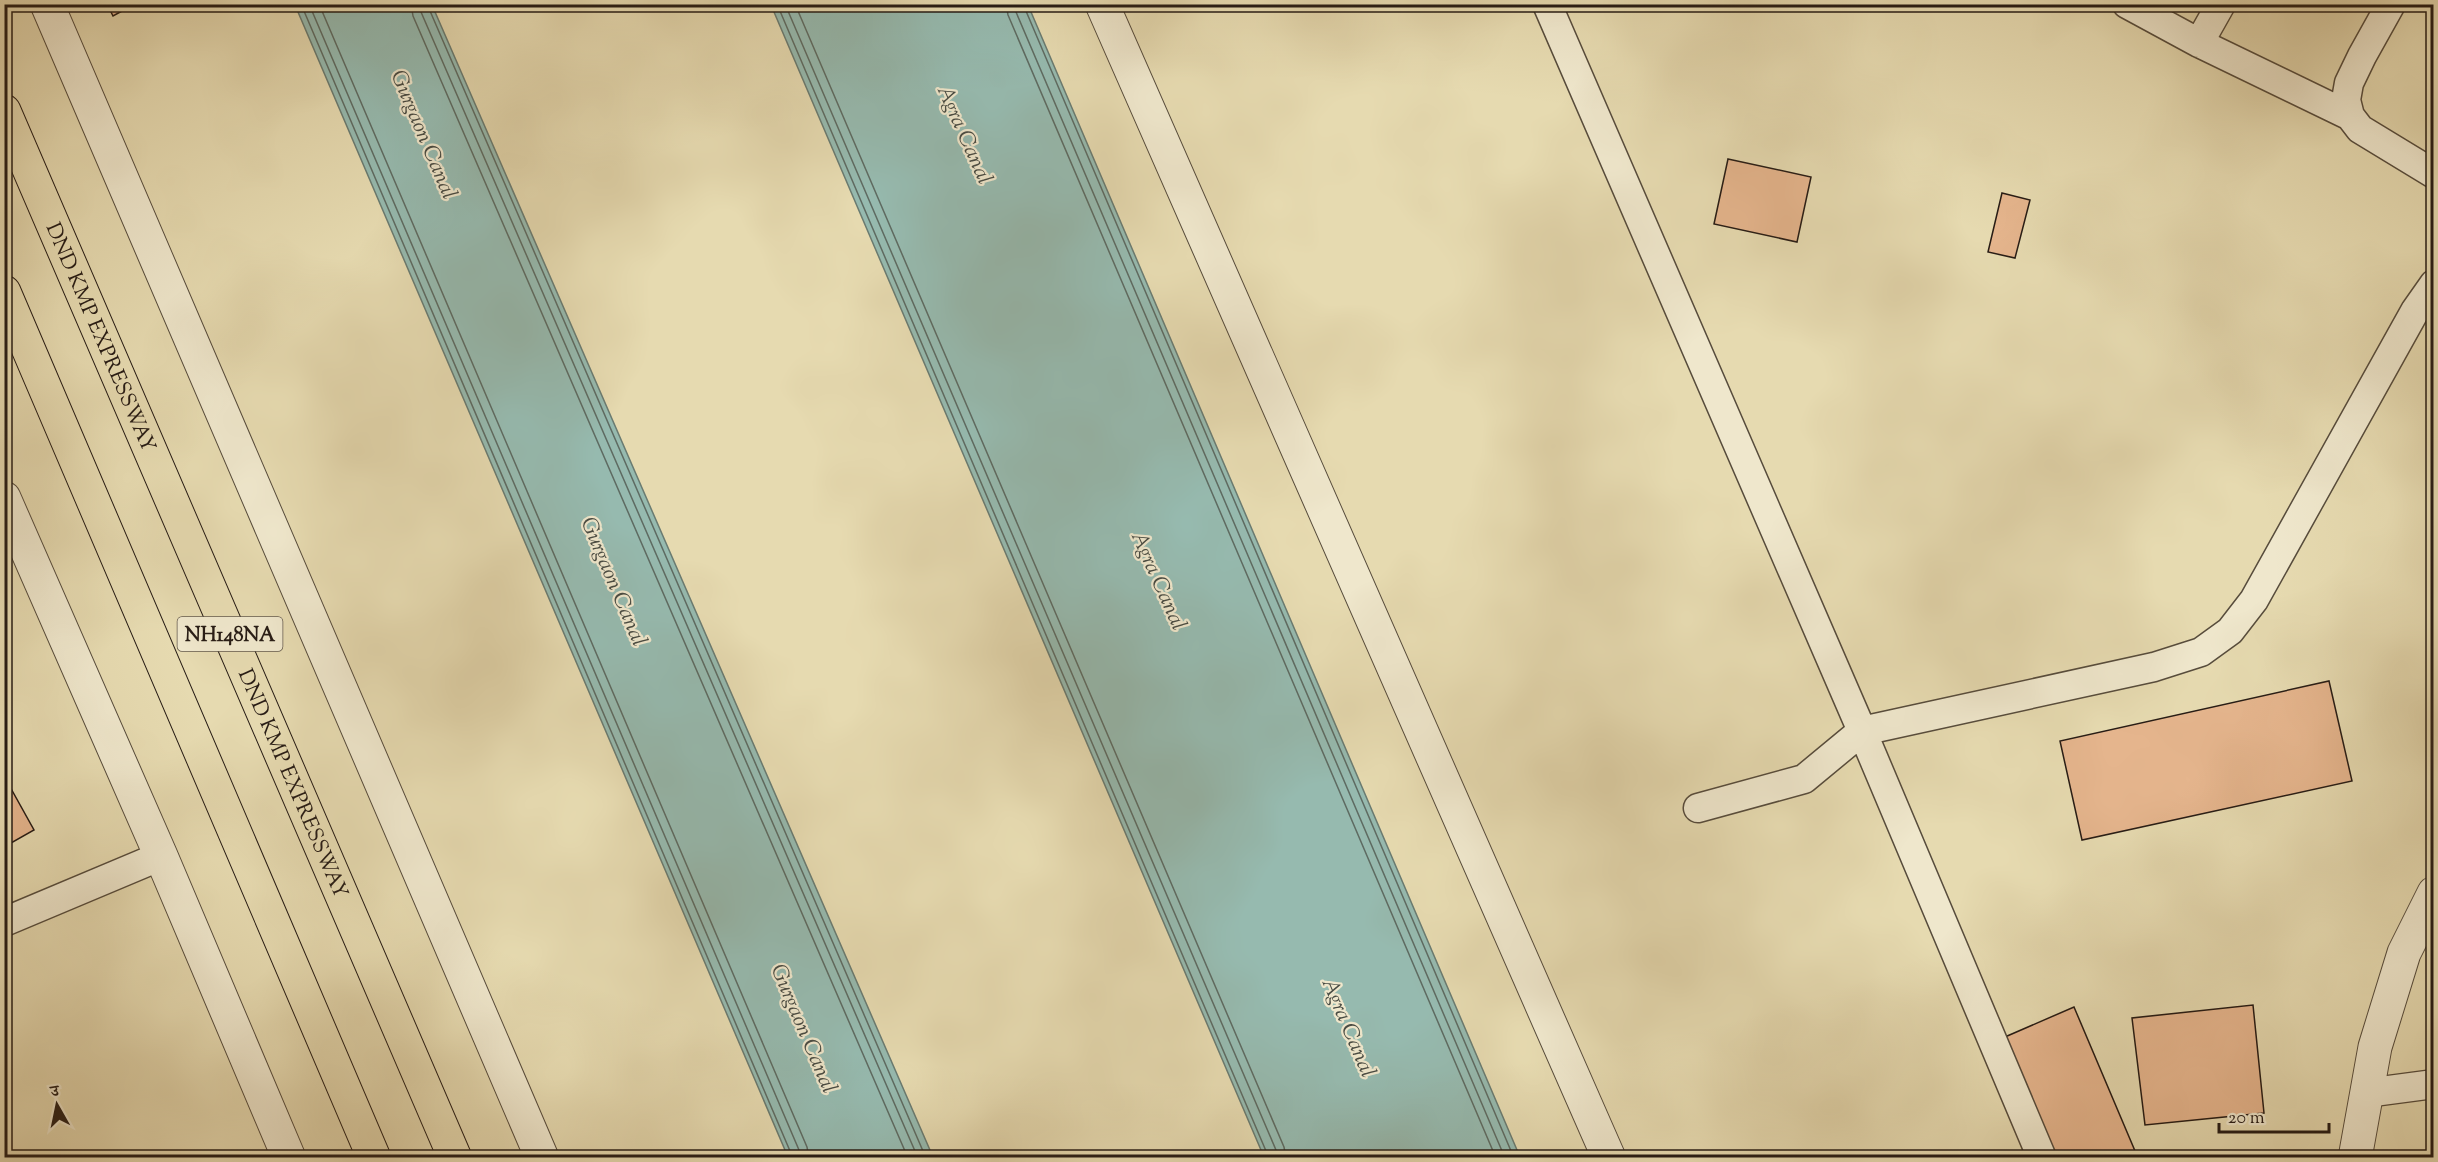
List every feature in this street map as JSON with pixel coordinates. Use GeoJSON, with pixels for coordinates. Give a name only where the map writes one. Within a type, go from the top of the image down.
{"type":"FeatureCollection","features":[{"type":"Feature","properties":{"kind":"highway","name":"DND KMP EXPRESSWAY"},"geometry":{"type":"LineString","coordinates":[[4,111],[455,1158]]}},
{"type":"Feature","properties":{"kind":"highway","name":"NH148NA"},"geometry":{"type":"LineString","coordinates":[[4,292],[374,1158]]}},
{"type":"Feature","properties":{"kind":"street"},"geometry":{"type":"LineString","coordinates":[[47,4],[542,1158]]}},
{"type":"Feature","properties":{"kind":"street"},"geometry":{"type":"LineString","coordinates":[[1102,4],[1610,1158]]}},
{"type":"Feature","properties":{"kind":"street"},"geometry":{"type":"LineString","coordinates":[[1547,4],[1862,730],[2042,1158]]}},
{"type":"Feature","properties":{"kind":"street"},"geometry":{"type":"LineString","coordinates":[[2127,4],[2199,43],[2350,116]]}},
{"type":"Feature","properties":{"kind":"street"},"geometry":{"type":"LineString","coordinates":[[2199,43],[2221,4]]}},
{"type":"Feature","properties":{"kind":"street"},"geometry":{"type":"LineString","coordinates":[[2391,4],[2349,82],[2346,100],[2350,116],[2360,129],[2433,174]]}},
{"type":"Feature","properties":{"kind":"street"},"geometry":{"type":"LineString","coordinates":[[1698,808],[1804,779],[1862,730],[2154,667],[2201,652],[2230,631],[2254,600],[2415,311],[2433,284]]}},
{"type":"Feature","properties":{"kind":"street"},"geometry":{"type":"LineString","coordinates":[[4,498],[161,856],[289,1158]]}},
{"type":"Feature","properties":{"kind":"street"},"geometry":{"type":"LineString","coordinates":[[4,922],[161,856]]}},
{"type":"Feature","properties":{"kind":"street"},"geometry":{"type":"LineString","coordinates":[[2355,1158],[2375,1047],[2404,953],[2433,893]]}},
{"type":"Feature","properties":{"kind":"street"},"geometry":{"type":"LineString","coordinates":[[2366,1093],[2433,1084]]}},
{"type":"Feature","properties":{"kind":"water","name":"Gurgaon Canal"},"geometry":{"type":"Polygon","coordinates":[[[295,5],[432,5],[933,1157],[788,1157],[295,5]]]}},
{"type":"Feature","properties":{"kind":"water","name":"Agra Canal"},"geometry":{"type":"Polygon","coordinates":[[[771,5],[1028,5],[1520,1157],[1264,1157],[771,5]]]}},
{"type":"Feature","properties":{"kind":"building"},"geometry":{"type":"Polygon","coordinates":[[[107,4],[135,4],[113,16],[107,4]]]}},
{"type":"Feature","properties":{"kind":"building"},"geometry":{"type":"Polygon","coordinates":[[[1728,159],[1811,177],[1797,242],[1714,224],[1728,159]]]}},
{"type":"Feature","properties":{"kind":"building"},"geometry":{"type":"Polygon","coordinates":[[[2002,193],[2030,200],[2015,258],[1988,252],[2002,193]]]}},
{"type":"Feature","properties":{"kind":"building"},"geometry":{"type":"Polygon","coordinates":[[[2329,681],[2352,781],[2082,840],[2060,741],[2329,681]]]}},
{"type":"Feature","properties":{"kind":"building"},"geometry":{"type":"Polygon","coordinates":[[[4,776],[34,830],[4,847],[4,776]]]}},
{"type":"Feature","properties":{"kind":"building"},"geometry":{"type":"Polygon","coordinates":[[[2253,1005],[2264,1113],[2145,1125],[2132,1018],[2253,1005]]]}},
{"type":"Feature","properties":{"kind":"building"},"geometry":{"type":"Polygon","coordinates":[[[2074,1007],[2138,1158],[2048,1158],[1998,1040],[2074,1007]]]}}]}
